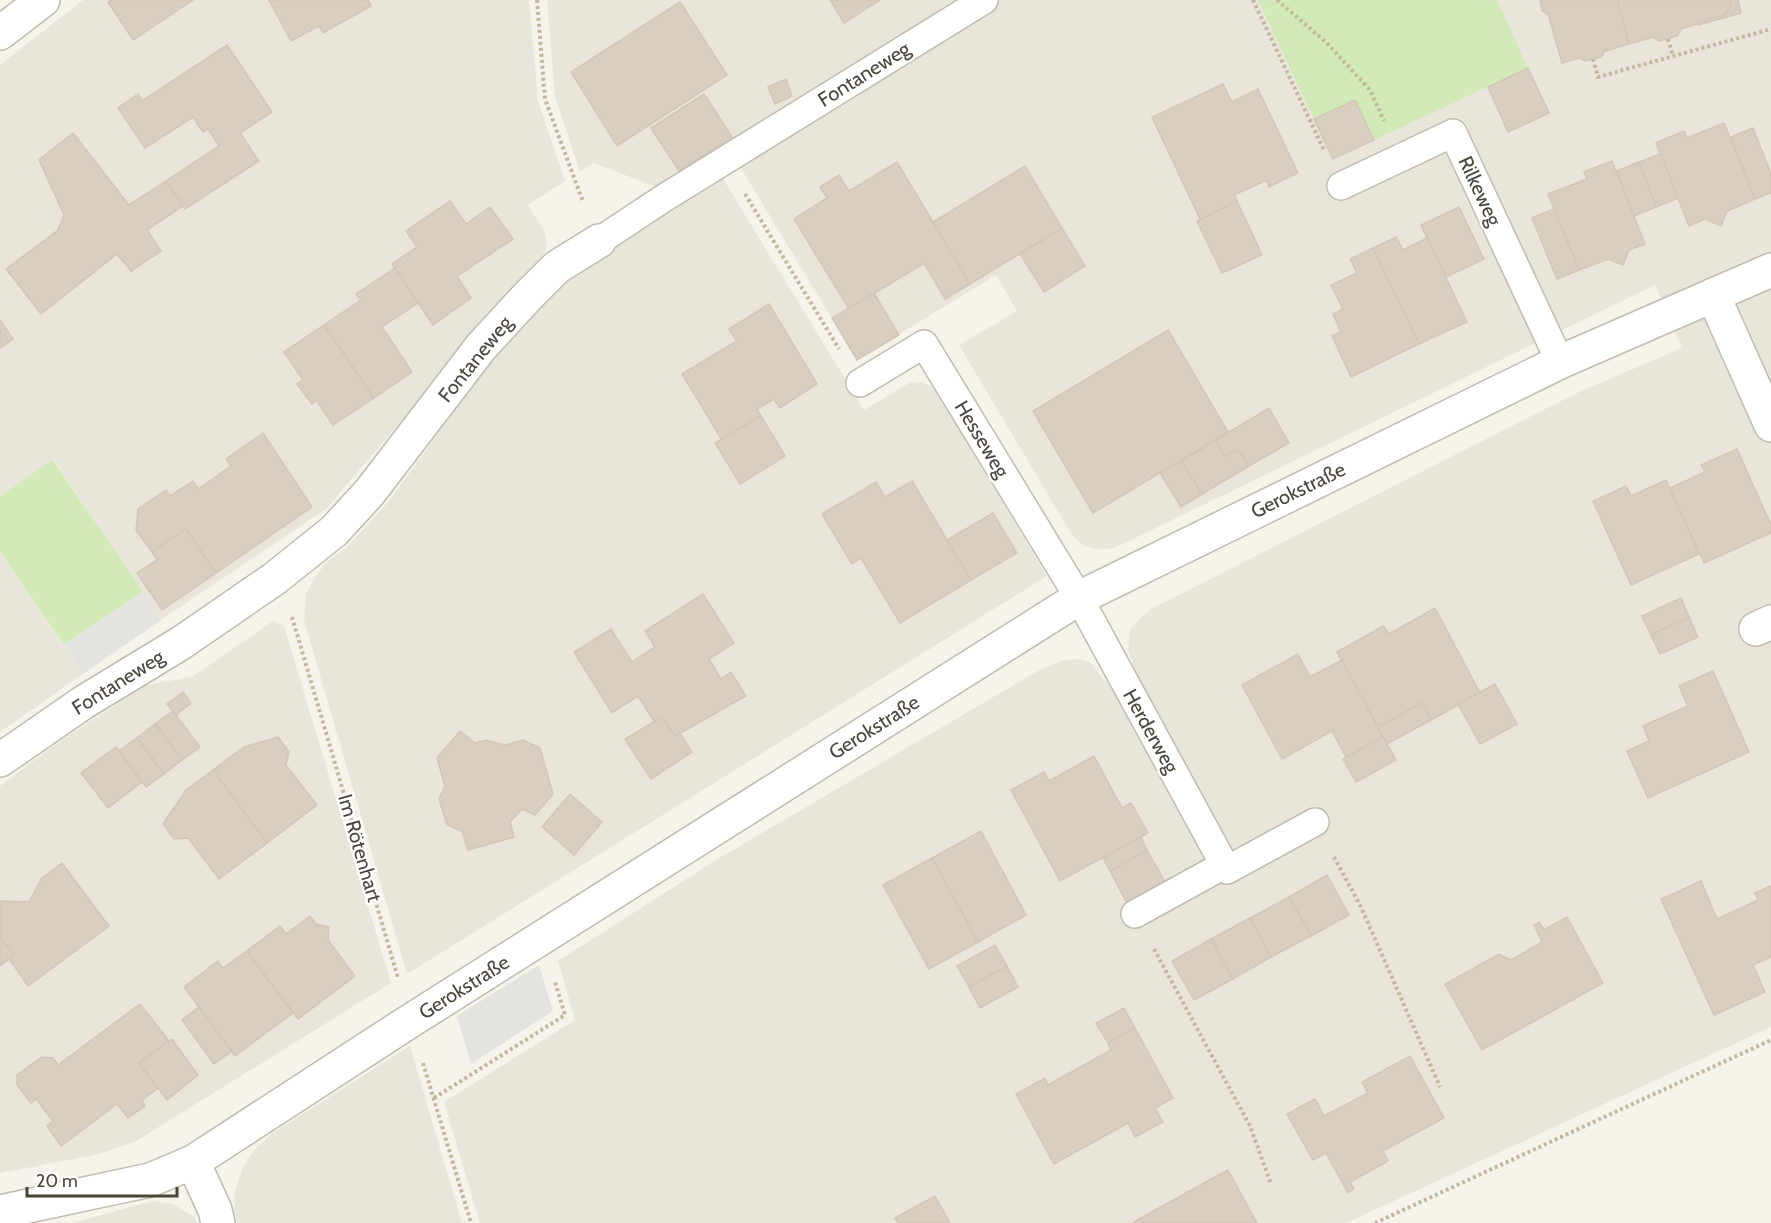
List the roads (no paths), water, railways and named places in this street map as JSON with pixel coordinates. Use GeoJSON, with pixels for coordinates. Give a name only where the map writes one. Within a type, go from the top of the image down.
{"type":"FeatureCollection","features":[{"type":"Feature","properties":{"kind":"street"},"geometry":{"type":"LineString","coordinates":[[0,33],[43,0]]}},
{"type":"Feature","properties":{"kind":"street","name":"Fontaneweg"},"geometry":{"type":"LineString","coordinates":[[0,760],[84,702],[209,624],[274,579],[334,531],[369,493],[489,339],[557,267],[599,241]]}},
{"type":"Feature","properties":{"kind":"street","name":"Gerokstraße"},"geometry":{"type":"LineString","coordinates":[[0,1212],[150,1180],[193,1162],[410,1020],[1079,598],[1560,362],[1771,270]]}},
{"type":"Feature","properties":{"kind":"street"},"geometry":{"type":"LineString","coordinates":[[1713,295],[1771,425]]}},
{"type":"Feature","properties":{"kind":"street"},"geometry":{"type":"LineString","coordinates":[[193,1162],[215,1210],[218,1223]]}},
{"type":"Feature","properties":{"kind":"lane","name":"Fontaneweg"},"geometry":{"type":"LineString","coordinates":[[599,241],[664,198],[984,0]]}},
{"type":"Feature","properties":{"kind":"lane","name":"Rilkeweg"},"geometry":{"type":"LineString","coordinates":[[1341,186],[1453,133],[1560,362]]}},
{"type":"Feature","properties":{"kind":"lane","name":"Hesseweg"},"geometry":{"type":"LineString","coordinates":[[860,383],[924,344],[1079,598]]}},
{"type":"Feature","properties":{"kind":"lane","name":"Herderweg"},"geometry":{"type":"LineString","coordinates":[[1079,598],[1224,865]]}},
{"type":"Feature","properties":{"kind":"lane"},"geometry":{"type":"LineString","coordinates":[[1134,914],[1224,865],[1227,870],[1315,822]]}}]}
